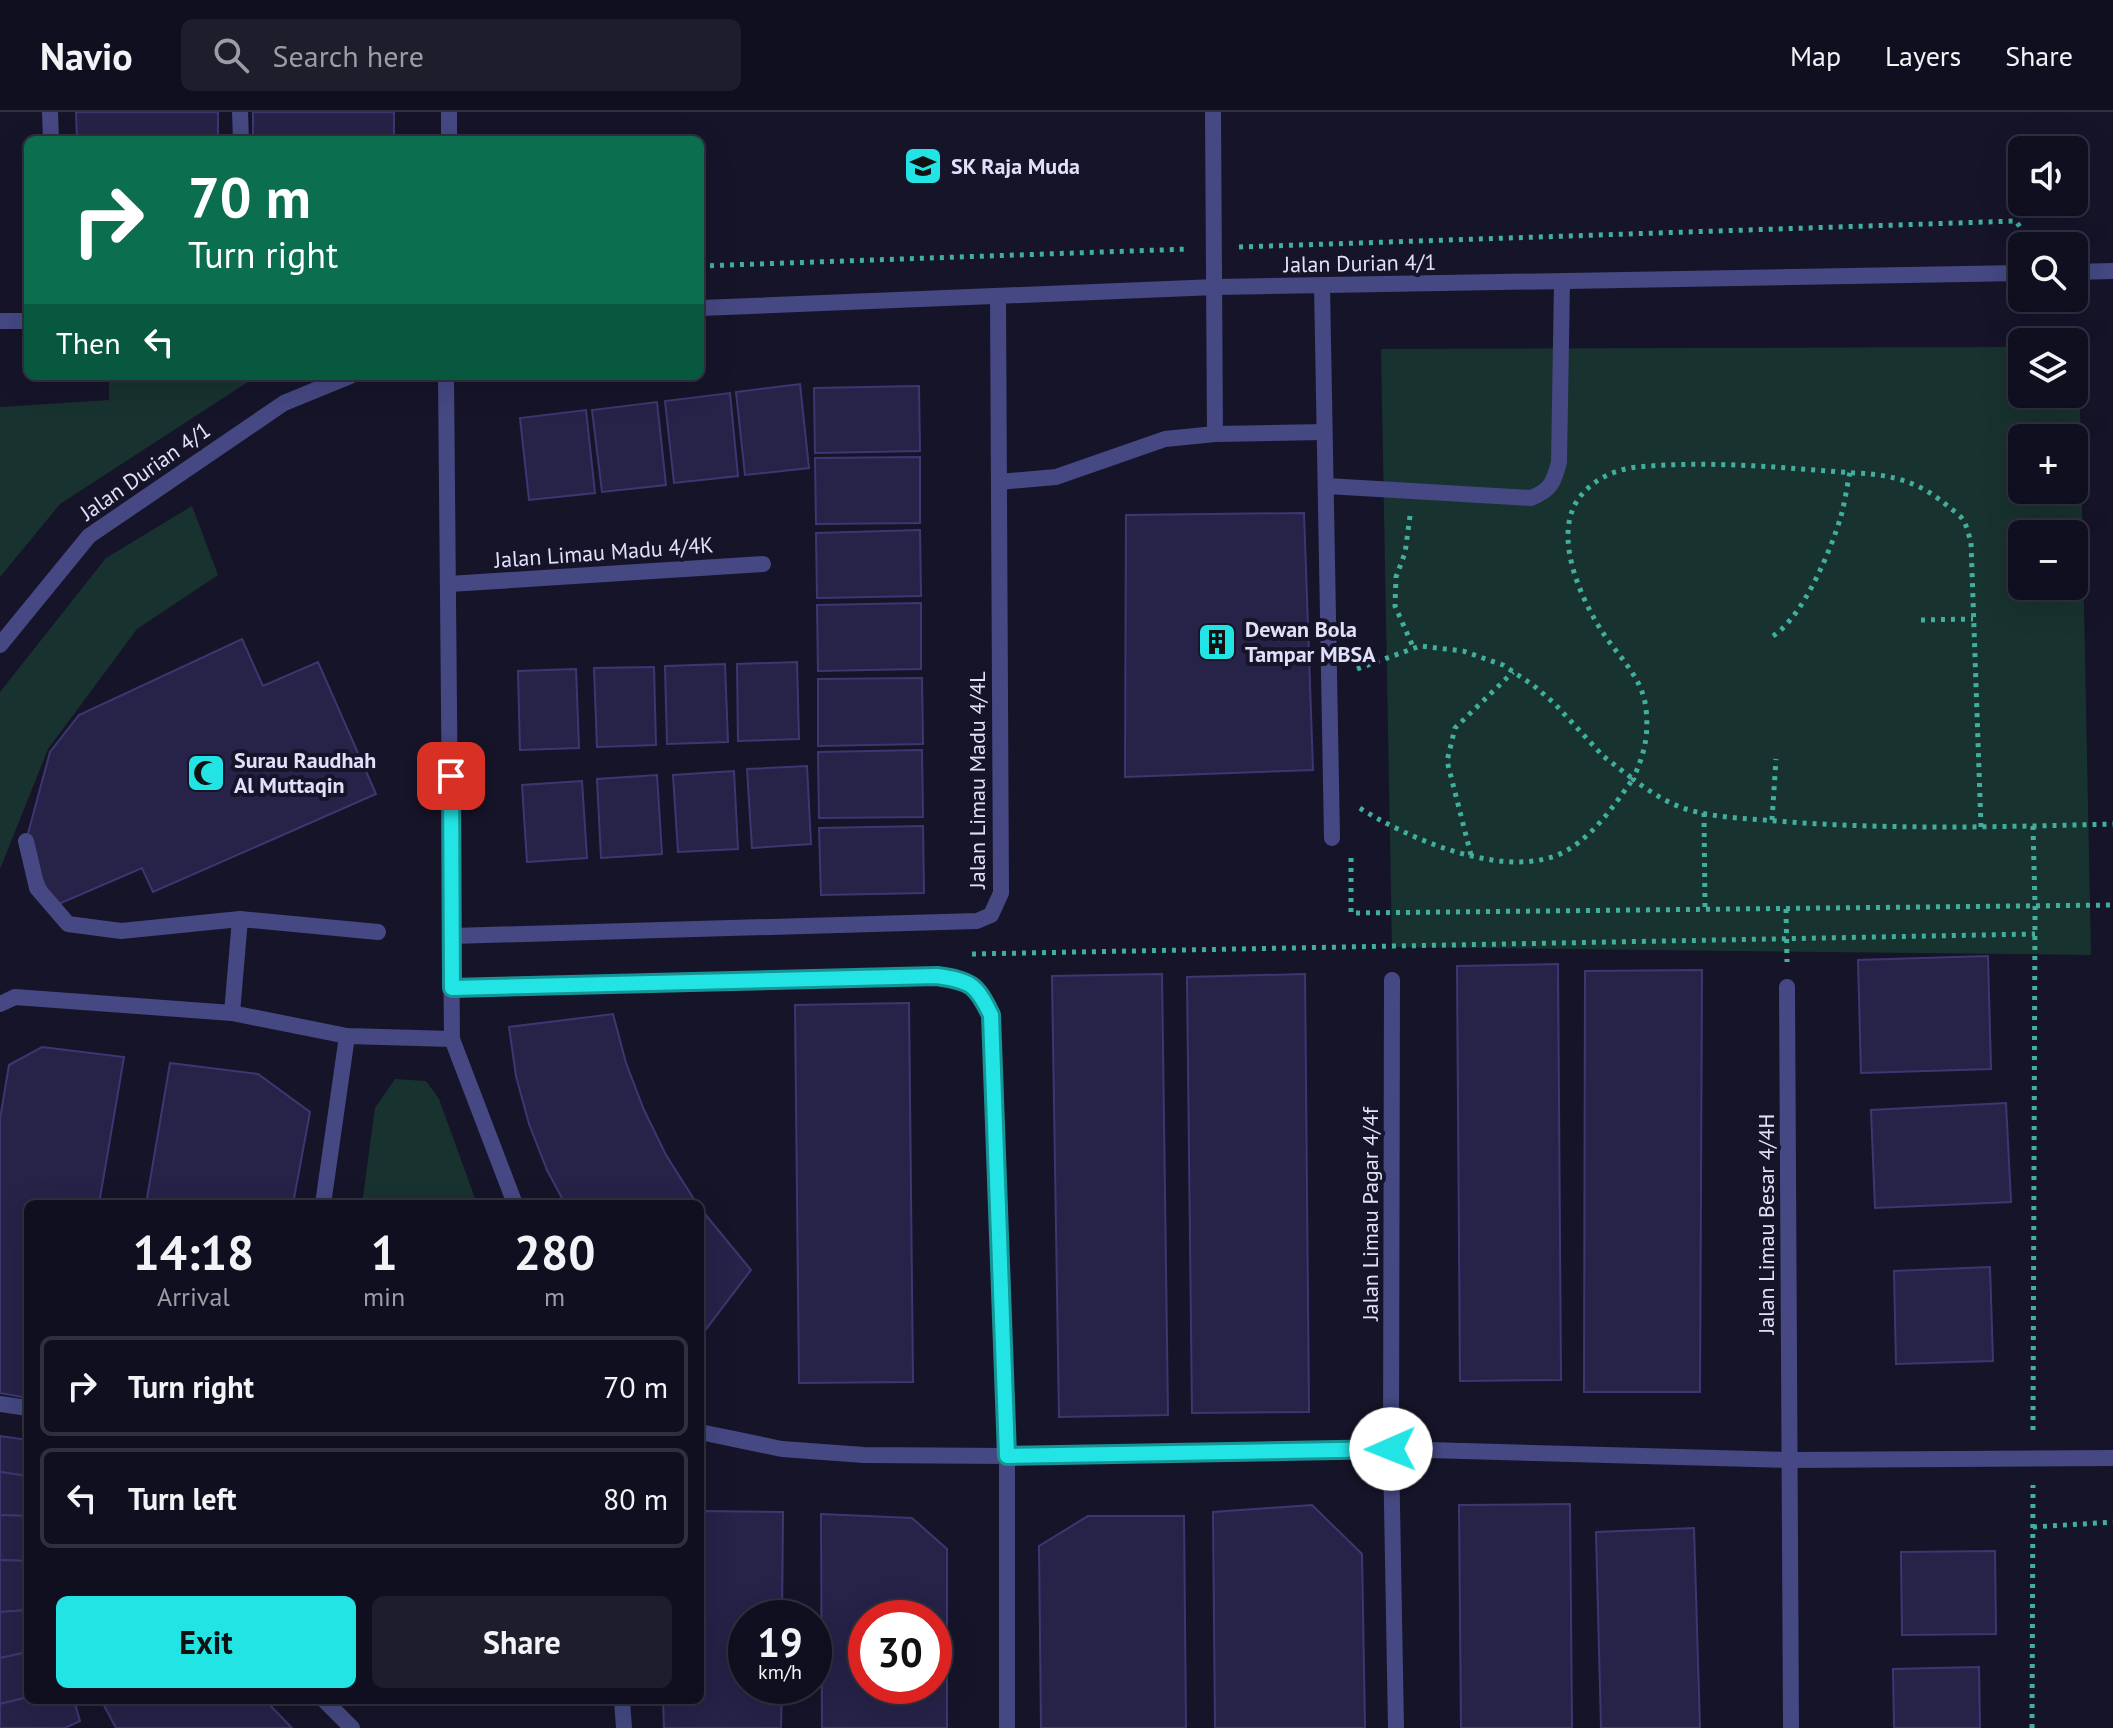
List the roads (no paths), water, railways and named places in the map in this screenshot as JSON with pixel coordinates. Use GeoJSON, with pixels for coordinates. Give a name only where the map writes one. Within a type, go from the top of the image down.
{"type":"FeatureCollection","features":[{"type":"Feature","properties":{"kind":"street"},"geometry":{"type":"LineString","coordinates":[[50,112],[51,136]]}},
{"type":"Feature","properties":{"kind":"street"},"geometry":{"type":"LineString","coordinates":[[240,112],[241,136]]}},
{"type":"Feature","properties":{"kind":"street"},"geometry":{"type":"LineString","coordinates":[[449,112],[449,136]]}},
{"type":"Feature","properties":{"kind":"street"},"geometry":{"type":"LineString","coordinates":[[1213,112],[1215,434]]}},
{"type":"Feature","properties":{"kind":"street"},"geometry":{"type":"LineString","coordinates":[[2088,272],[2113,271]]}},
{"type":"Feature","properties":{"kind":"street","name":"Jalan Durian 4/1"},"geometry":{"type":"LineString","coordinates":[[704,308],[1216,287],[2008,273]]}},
{"type":"Feature","properties":{"kind":"street"},"geometry":{"type":"LineString","coordinates":[[1327,486],[1531,498],[1546,492],[1554,482],[1559,462],[1562,282]]}},
{"type":"Feature","properties":{"kind":"street"},"geometry":{"type":"LineString","coordinates":[[1322,285],[1332,838]]}},
{"type":"Feature","properties":{"kind":"street","name":"Jalan Limau Madu 4/4L"},"geometry":{"type":"LineString","coordinates":[[452,936],[977,921],[991,915],[1001,893],[998,296]]}},
{"type":"Feature","properties":{"kind":"street"},"geometry":{"type":"LineString","coordinates":[[0,321],[24,321]]}},
{"type":"Feature","properties":{"kind":"street","name":"Jalan Durian 4/1"},"geometry":{"type":"LineString","coordinates":[[0,645],[89,536],[284,403],[340,380]]}},
{"type":"Feature","properties":{"kind":"street"},"geometry":{"type":"LineString","coordinates":[[446,380],[452,1039],[513,1200]]}},
{"type":"Feature","properties":{"kind":"street"},"geometry":{"type":"LineString","coordinates":[[999,482],[1056,477],[1165,439],[1215,434],[1324,432]]}},
{"type":"Feature","properties":{"kind":"street","name":"Jalan Limau Madu 4/4K"},"geometry":{"type":"LineString","coordinates":[[449,584],[763,564]]}},
{"type":"Feature","properties":{"kind":"street"},"geometry":{"type":"LineString","coordinates":[[26,841],[37,888],[68,924],[121,931],[240,919],[378,932]]}},
{"type":"Feature","properties":{"kind":"street"},"geometry":{"type":"LineString","coordinates":[[232,1013],[240,919]]}},
{"type":"Feature","properties":{"kind":"street"},"geometry":{"type":"LineString","coordinates":[[452,988],[937,976],[965,980],[979,991],[991,1015],[1007,1456],[1007,1728]]}},
{"type":"Feature","properties":{"kind":"street","name":"Jalan Limau Pagar 4/4f"},"geometry":{"type":"LineString","coordinates":[[1392,980],[1391,1449],[1396,1728]]}},
{"type":"Feature","properties":{"kind":"street","name":"Jalan Limau Besar 4/4H"},"geometry":{"type":"LineString","coordinates":[[1787,987],[1791,1728]]}},
{"type":"Feature","properties":{"kind":"street"},"geometry":{"type":"LineString","coordinates":[[1,1003],[15,997],[232,1013],[347,1036],[452,1039]]}},
{"type":"Feature","properties":{"kind":"street"},"geometry":{"type":"LineString","coordinates":[[324,1200],[347,1036]]}},
{"type":"Feature","properties":{"kind":"street"},"geometry":{"type":"LineString","coordinates":[[0,1404],[24,1407]]}},
{"type":"Feature","properties":{"kind":"street"},"geometry":{"type":"LineString","coordinates":[[704,1433],[782,1449],[864,1455],[1007,1456],[1391,1449],[1790,1460],[2113,1458]]}},
{"type":"Feature","properties":{"kind":"street"},"geometry":{"type":"LineString","coordinates":[[328,1704],[352,1728]]}},
{"type":"Feature","properties":{"kind":"street"},"geometry":{"type":"LineString","coordinates":[[622,1704],[624,1728]]}},
{"type":"Feature","properties":{"kind":"place","name":"SK Raja Muda"},"geometry":{"type":"Point","coordinates":[923,166]}},
{"type":"Feature","properties":{"kind":"place","name":"Dewan Bola Tampar MBSA"},"geometry":{"type":"Point","coordinates":[1217,642]}},
{"type":"Feature","properties":{"kind":"place","name":"Surau Raudhah Al Muttaqin"},"geometry":{"type":"Point","coordinates":[206,773]}}]}
